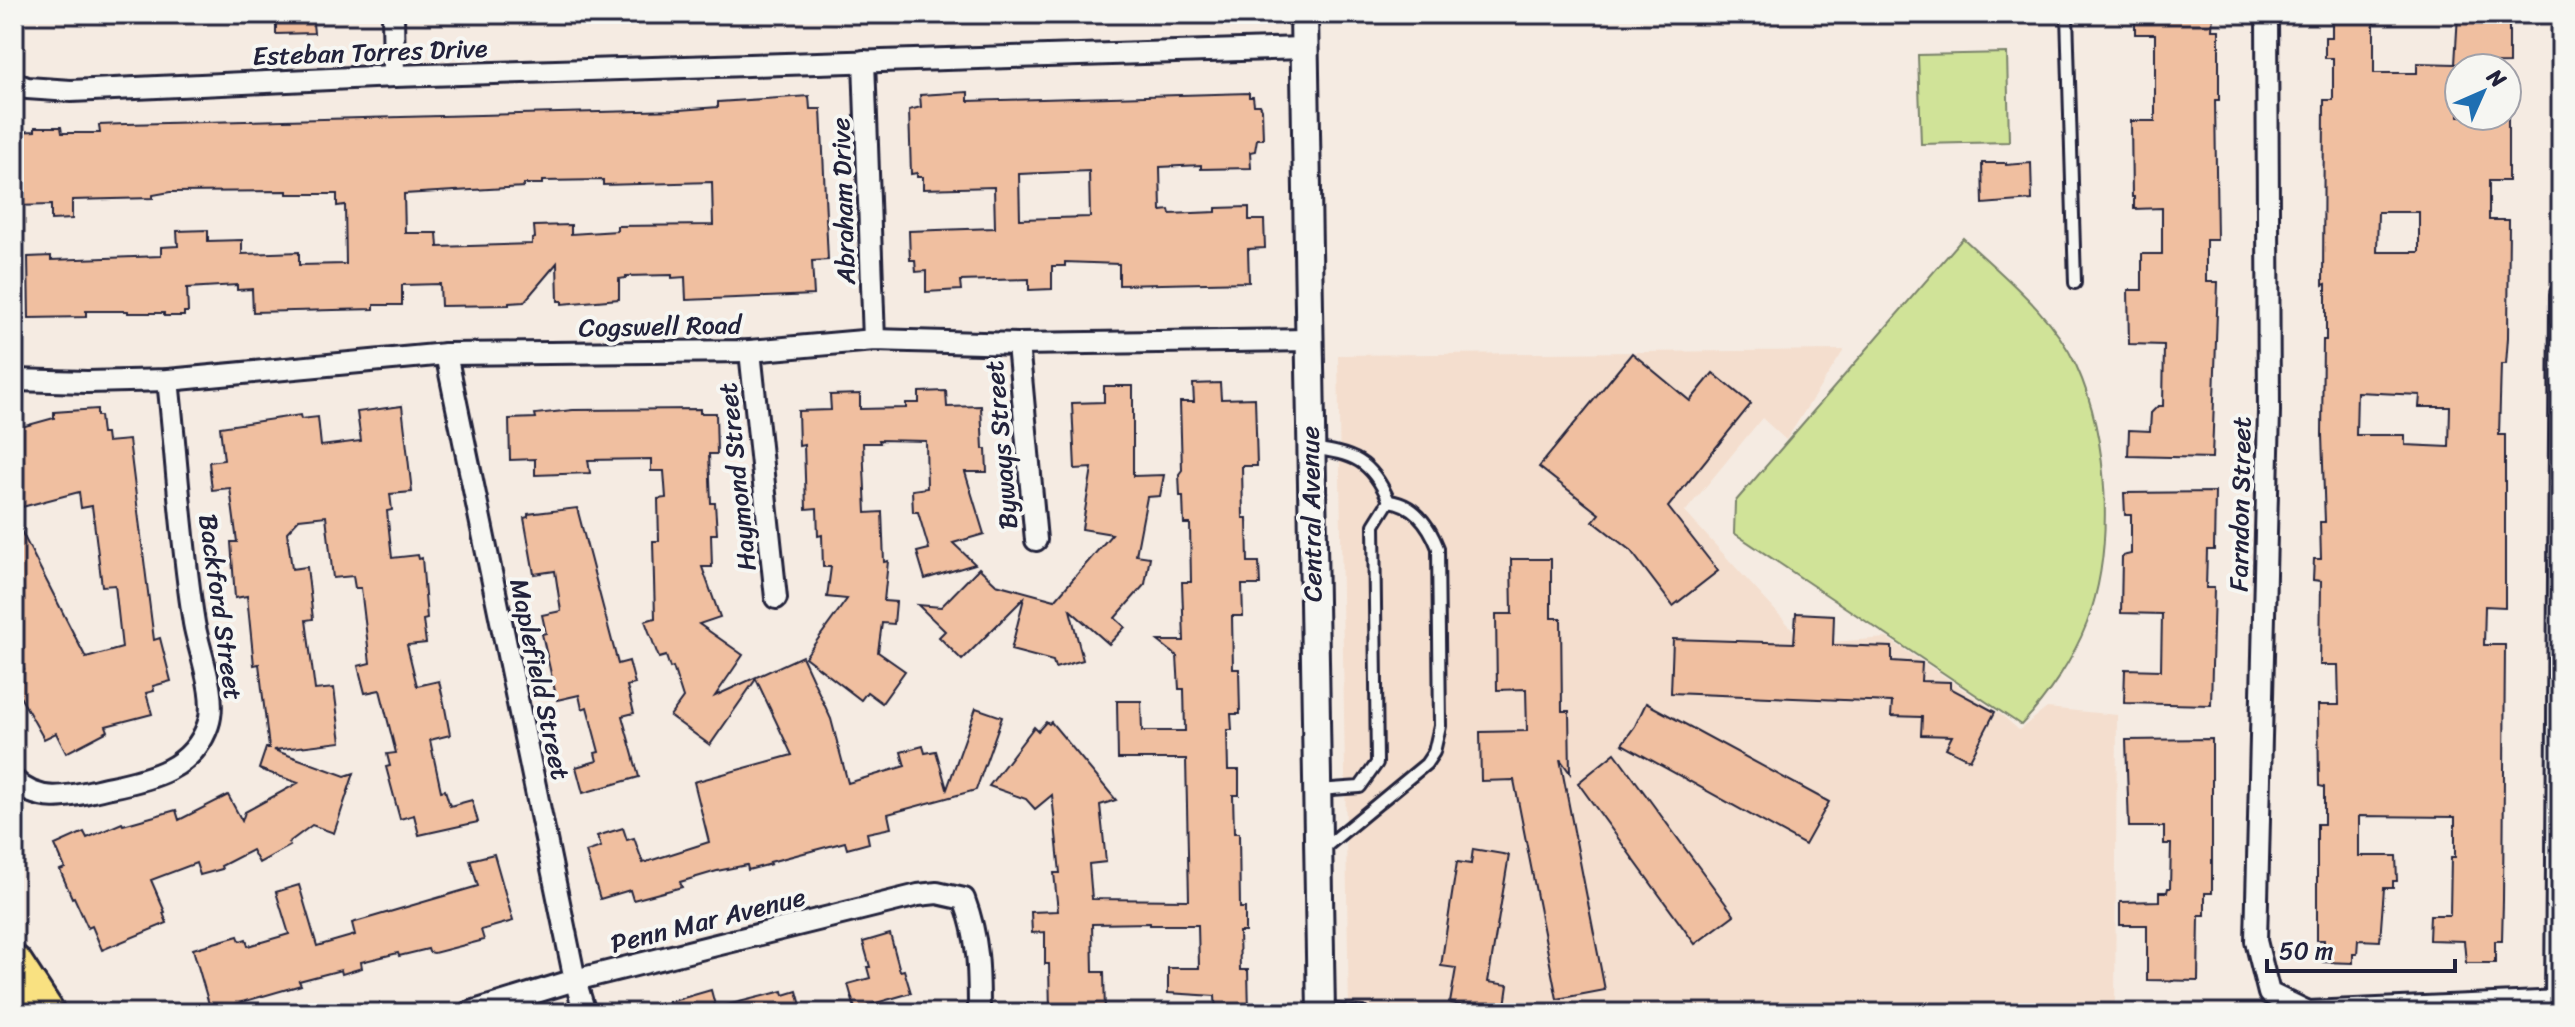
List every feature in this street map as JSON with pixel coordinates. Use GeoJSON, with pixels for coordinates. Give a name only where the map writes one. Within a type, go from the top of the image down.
{"type":"FeatureCollection","features":[{"type":"Feature","properties":{"kind":"highway"},"geometry":{"type":"LineString","coordinates":[[14,964],[46,1013]]}},
{"type":"Feature","properties":{"kind":"street"},"geometry":{"type":"LineString","coordinates":[[393,14],[394,76]]}},
{"type":"Feature","properties":{"kind":"street","name":"Central Avenue"},"geometry":{"type":"LineString","coordinates":[[1304,14],[1321,1011]]}},
{"type":"Feature","properties":{"kind":"street","name":"Farndon Street"},"geometry":{"type":"LineString","coordinates":[[2267,14],[2269,411],[2256,941],[2269,993],[2308,1012],[2559,1002]]}},
{"type":"Feature","properties":{"kind":"street","name":"Esteban Torres Drive"},"geometry":{"type":"LineString","coordinates":[[14,83],[27,88],[71,91],[394,76],[1304,48]]}},
{"type":"Feature","properties":{"kind":"street","name":"Abraham Drive"},"geometry":{"type":"LineString","coordinates":[[864,61],[874,340]]}},
{"type":"Feature","properties":{"kind":"street"},"geometry":{"type":"LineString","coordinates":[[2559,1002],[2561,294]]}},
{"type":"Feature","properties":{"kind":"street","name":"Cogswell Road"},"geometry":{"type":"LineString","coordinates":[[14,380],[168,380],[446,354],[750,351],[874,340],[1018,344],[1308,340]]}},
{"type":"Feature","properties":{"kind":"street","name":"Byways Street"},"geometry":{"type":"LineString","coordinates":[[1018,344],[1036,540]]}},
{"type":"Feature","properties":{"kind":"street","name":"Haymond Street"},"geometry":{"type":"LineString","coordinates":[[750,351],[776,598]]}},
{"type":"Feature","properties":{"kind":"street","name":"Maplefield Street"},"geometry":{"type":"LineString","coordinates":[[446,354],[575,980],[585,1013]]}},
{"type":"Feature","properties":{"kind":"street","name":"Backford Street"},"geometry":{"type":"LineString","coordinates":[[19,785],[39,796],[58,798],[148,779],[180,765],[196,748],[209,723],[209,694],[194,624],[168,380]]}},
{"type":"Feature","properties":{"kind":"street","name":"Penn Mar Avenue"},"geometry":{"type":"LineString","coordinates":[[468,1013],[575,980],[918,895],[937,893],[964,899],[975,927],[979,956],[979,1013]]}},
{"type":"Feature","properties":{"kind":"lane"},"geometry":{"type":"LineString","coordinates":[[2067,14],[2075,283]]}},
{"type":"Feature","properties":{"kind":"lane"},"geometry":{"type":"LineString","coordinates":[[1310,448],[1347,453],[1358,460],[1381,480],[1389,501]]}},
{"type":"Feature","properties":{"kind":"lane"},"geometry":{"type":"LineString","coordinates":[[1317,790],[1360,787],[1377,763],[1374,525],[1389,501]]}},
{"type":"Feature","properties":{"kind":"lane"},"geometry":{"type":"LineString","coordinates":[[1318,853],[1426,764],[1434,752],[1440,726],[1438,548],[1432,533],[1416,512],[1401,502],[1389,501]]}},
{"type":"Feature","properties":{"kind":"lane"},"geometry":{"type":"LineString","coordinates":[[1321,1011],[1363,1013]]}},
{"type":"Feature","properties":{"kind":"shaded area"},"geometry":{"type":"Polygon","coordinates":[[[1844,350],[1786,440],[1762,418],[1685,512],[1806,644],[1887,638],[2019,730],[2047,708],[2117,715],[2115,1013],[1349,1013],[1338,355],[1844,350]]]}},
{"type":"Feature","properties":{"kind":"green space"},"geometry":{"type":"Polygon","coordinates":[[[2007,53],[2009,142],[1921,144],[1918,55],[2007,53]]]}},
{"type":"Feature","properties":{"kind":"green space"},"geometry":{"type":"Polygon","coordinates":[[[1963,238],[2026,297],[2066,346],[2087,394],[2101,459],[2105,528],[2096,593],[2087,623],[2058,677],[2021,725],[1734,533],[1735,502],[1963,238]]]}},
{"type":"Feature","properties":{"kind":"building"},"geometry":{"type":"Polygon","coordinates":[[[276,14],[312,14],[314,33],[276,34],[276,14]]]}},
{"type":"Feature","properties":{"kind":"building"},"geometry":{"type":"Polygon","coordinates":[[[2135,14],[2213,14],[2212,30],[2219,30],[2219,100],[2215,100],[2217,240],[2206,240],[2206,282],[2218,282],[2212,458],[2128,456],[2129,430],[2150,431],[2151,413],[2158,406],[2163,406],[2164,345],[2129,344],[2128,290],[2142,290],[2142,254],[2162,254],[2162,208],[2134,209],[2132,197],[2131,121],[2155,121],[2155,34],[2135,34],[2135,14]]]}},
{"type":"Feature","properties":{"kind":"building"},"geometry":{"type":"Polygon","coordinates":[[[2332,14],[2374,14],[2374,73],[2417,73],[2417,63],[2443,64],[2443,132],[2508,132],[2508,181],[2489,181],[2489,220],[2509,220],[2508,338],[2506,364],[2501,364],[2499,435],[2505,435],[2505,607],[2485,606],[2484,645],[2505,645],[2502,941],[2495,941],[2495,963],[2466,963],[2464,941],[2429,940],[2430,915],[2450,915],[2455,817],[2359,816],[2359,856],[2396,856],[2397,881],[2393,881],[2393,888],[2384,888],[2380,941],[2358,940],[2353,963],[2323,962],[2324,940],[2317,940],[2317,824],[2324,824],[2324,787],[2319,786],[2318,705],[2339,705],[2338,665],[2320,665],[2321,581],[2313,580],[2314,559],[2321,559],[2320,522],[2325,522],[2322,435],[2323,340],[2326,340],[2326,284],[2323,285],[2324,100],[2333,100],[2333,58],[2325,58],[2325,37],[2332,37],[2332,14]],[[2378,212],[2377,252],[2419,252],[2419,212],[2378,212]],[[2357,392],[2356,435],[2405,435],[2405,445],[2449,447],[2450,407],[2419,407],[2420,395],[2357,392]]]}},
{"type":"Feature","properties":{"kind":"building"},"geometry":{"type":"Polygon","coordinates":[[[2458,14],[2509,14],[2509,52],[2456,52],[2458,14]]]}},
{"type":"Feature","properties":{"kind":"building"},"geometry":{"type":"Polygon","coordinates":[[[968,92],[968,101],[1249,93],[1254,105],[1260,105],[1262,109],[1263,139],[1257,139],[1255,151],[1250,152],[1251,168],[1201,169],[1201,165],[1160,167],[1161,211],[1169,210],[1170,214],[1216,212],[1216,208],[1249,207],[1249,220],[1264,220],[1265,248],[1248,249],[1249,282],[1119,285],[1119,264],[1065,262],[1065,266],[1052,266],[1052,289],[1029,290],[1029,279],[960,281],[961,290],[926,292],[926,271],[916,272],[915,260],[910,260],[909,231],[995,228],[994,187],[923,189],[923,177],[917,177],[917,173],[911,174],[909,110],[921,107],[920,95],[968,92]],[[1089,171],[1019,174],[1020,219],[1090,217],[1089,171]]]}},
{"type":"Feature","properties":{"kind":"building"},"geometry":{"type":"Polygon","coordinates":[[[809,96],[810,109],[821,109],[828,260],[812,261],[814,295],[686,300],[685,277],[626,276],[619,279],[619,299],[562,304],[558,301],[557,263],[524,302],[509,305],[441,306],[440,284],[402,285],[402,305],[374,305],[374,309],[253,312],[252,289],[237,290],[237,285],[187,288],[188,312],[184,312],[184,316],[86,311],[86,317],[29,318],[28,257],[51,256],[51,260],[161,256],[161,247],[178,246],[177,231],[208,230],[208,241],[242,240],[242,254],[299,252],[299,265],[346,264],[345,205],[337,206],[337,194],[287,194],[287,191],[170,192],[153,195],[153,198],[72,200],[72,219],[51,220],[51,205],[14,206],[14,132],[35,131],[35,127],[61,127],[62,133],[100,133],[99,125],[679,110],[718,107],[718,102],[809,96]],[[603,180],[542,181],[542,184],[524,184],[524,187],[404,194],[405,233],[437,233],[438,247],[532,244],[534,226],[571,225],[571,234],[617,231],[617,226],[713,225],[712,182],[603,185],[603,180]]]}},
{"type":"Feature","properties":{"kind":"building"},"geometry":{"type":"Polygon","coordinates":[[[1982,163],[2031,163],[2032,200],[1983,204],[1982,163]]]}},
{"type":"Feature","properties":{"kind":"building"},"geometry":{"type":"Polygon","coordinates":[[[1632,353],[1690,401],[1713,373],[1751,404],[1668,507],[1718,571],[1673,606],[1631,551],[1593,521],[1599,514],[1539,467],[1632,353]]]}},
{"type":"Feature","properties":{"kind":"building"},"geometry":{"type":"Polygon","coordinates":[[[1220,383],[1221,399],[1255,398],[1257,466],[1242,466],[1243,518],[1247,518],[1248,562],[1259,562],[1260,585],[1242,585],[1243,616],[1232,616],[1233,669],[1239,669],[1240,714],[1231,714],[1232,730],[1227,730],[1228,770],[1239,770],[1239,795],[1233,795],[1234,833],[1239,833],[1240,908],[1245,908],[1245,932],[1239,932],[1240,970],[1248,970],[1249,1013],[1216,1013],[1215,996],[1168,993],[1168,968],[1199,968],[1198,925],[1150,923],[1092,924],[1093,972],[1104,972],[1105,1013],[1050,1013],[1045,932],[1032,933],[1031,912],[1058,911],[1054,873],[1060,873],[1052,795],[1035,809],[1026,799],[989,786],[1034,727],[1038,731],[1046,722],[1051,722],[1116,800],[1100,805],[1106,862],[1089,864],[1092,899],[1189,900],[1186,759],[1118,759],[1117,701],[1141,701],[1142,731],[1185,731],[1184,689],[1179,689],[1177,656],[1158,641],[1184,641],[1182,582],[1191,582],[1190,524],[1184,524],[1183,496],[1180,496],[1180,402],[1194,402],[1193,384],[1220,383]]]}},
{"type":"Feature","properties":{"kind":"building"},"geometry":{"type":"Polygon","coordinates":[[[1104,386],[1133,386],[1133,476],[1164,475],[1160,496],[1147,497],[1136,555],[1150,557],[1145,584],[1115,618],[1125,627],[1109,644],[1070,610],[1083,660],[1055,668],[1053,661],[1011,650],[1024,598],[962,660],[939,637],[945,631],[918,605],[941,607],[979,568],[996,584],[1055,600],[1112,534],[1082,529],[1092,468],[1075,469],[1072,403],[1104,402],[1104,386]]]}},
{"type":"Feature","properties":{"kind":"building"},"geometry":{"type":"Polygon","coordinates":[[[946,391],[947,407],[981,406],[987,472],[965,472],[984,534],[953,543],[975,564],[925,579],[917,552],[929,549],[918,512],[913,512],[912,490],[927,488],[926,441],[879,440],[880,443],[863,443],[866,513],[882,512],[884,562],[888,561],[884,601],[896,602],[894,624],[882,623],[878,652],[905,671],[882,703],[867,692],[861,700],[805,657],[847,599],[827,597],[831,567],[823,567],[817,508],[806,509],[804,445],[799,446],[798,411],[831,410],[830,395],[860,394],[860,409],[906,408],[906,403],[919,403],[919,392],[946,391]]]}},
{"type":"Feature","properties":{"kind":"building"},"geometry":{"type":"Polygon","coordinates":[[[402,406],[412,492],[390,494],[392,510],[387,511],[392,558],[418,555],[419,559],[422,558],[427,619],[423,620],[426,643],[407,645],[417,686],[439,681],[450,735],[430,740],[441,791],[445,790],[450,806],[472,800],[478,822],[419,835],[414,815],[400,819],[386,767],[390,766],[387,754],[396,753],[380,690],[365,693],[358,666],[370,663],[361,588],[355,588],[353,576],[333,578],[326,516],[299,519],[287,532],[292,569],[307,567],[313,619],[306,620],[315,690],[334,688],[341,742],[274,750],[345,776],[354,773],[334,833],[312,825],[288,843],[290,846],[259,863],[252,850],[221,866],[222,869],[200,875],[196,863],[151,880],[167,923],[102,950],[92,926],[88,928],[72,898],[60,870],[65,868],[55,845],[84,832],[87,838],[122,823],[176,810],[179,820],[228,795],[242,821],[245,812],[298,783],[259,769],[266,748],[269,748],[259,664],[254,665],[247,596],[235,598],[231,542],[237,542],[230,488],[212,490],[209,462],[224,460],[220,427],[300,415],[301,419],[318,417],[321,446],[361,441],[357,412],[402,406]]]}},
{"type":"Feature","properties":{"kind":"building"},"geometry":{"type":"Polygon","coordinates":[[[97,409],[102,434],[106,434],[107,442],[129,440],[154,640],[160,638],[171,681],[153,686],[154,691],[146,693],[152,714],[106,726],[108,731],[66,753],[56,733],[44,739],[14,686],[14,674],[24,669],[14,649],[14,517],[86,658],[122,648],[115,585],[102,586],[92,506],[81,508],[79,492],[22,507],[14,478],[14,429],[54,418],[54,412],[97,409]]]}},
{"type":"Feature","properties":{"kind":"building"},"geometry":{"type":"Polygon","coordinates":[[[700,409],[700,413],[716,413],[717,454],[709,454],[711,503],[715,503],[717,534],[711,534],[712,567],[702,567],[720,617],[699,624],[743,655],[715,696],[802,656],[831,719],[848,783],[905,766],[901,752],[923,746],[925,753],[936,751],[947,789],[976,708],[1002,717],[976,790],[888,814],[891,828],[867,833],[869,843],[847,849],[845,842],[748,870],[747,865],[717,871],[680,882],[682,887],[633,900],[630,890],[600,899],[586,852],[601,847],[597,836],[623,828],[627,840],[634,838],[643,863],[709,842],[694,782],[792,755],[756,679],[710,745],[670,716],[683,698],[673,667],[670,668],[666,656],[659,658],[645,621],[655,618],[653,541],[659,541],[658,499],[666,498],[664,471],[651,471],[651,459],[588,460],[590,473],[535,475],[535,459],[510,460],[509,419],[536,418],[535,414],[573,410],[700,409]]]}},
{"type":"Feature","properties":{"kind":"building"},"geometry":{"type":"Polygon","coordinates":[[[2215,492],[2214,550],[2207,550],[2206,588],[2214,588],[2211,705],[2124,703],[2125,669],[2161,670],[2162,614],[2121,613],[2122,556],[2131,554],[2131,515],[2125,515],[2124,493],[2215,492]]]}},
{"type":"Feature","properties":{"kind":"building"},"geometry":{"type":"Polygon","coordinates":[[[577,508],[618,664],[629,661],[635,684],[627,686],[634,713],[622,716],[639,777],[583,793],[576,767],[597,761],[595,753],[599,752],[587,707],[582,709],[579,695],[557,700],[542,634],[546,633],[542,615],[561,611],[555,571],[534,574],[524,518],[528,514],[577,508]]]}},
{"type":"Feature","properties":{"kind":"building"},"geometry":{"type":"Polygon","coordinates":[[[1511,559],[1551,559],[1551,618],[1561,618],[1562,711],[1569,711],[1570,773],[1560,759],[1605,990],[1557,999],[1514,780],[1481,781],[1480,732],[1527,731],[1526,689],[1497,690],[1496,614],[1512,614],[1511,559]]]}},
{"type":"Feature","properties":{"kind":"building"},"geometry":{"type":"Polygon","coordinates":[[[1796,613],[1834,615],[1833,645],[1892,647],[1892,661],[1922,663],[1921,681],[1950,682],[1950,688],[1995,712],[1970,760],[1946,748],[1952,736],[1921,735],[1922,717],[1891,716],[1892,702],[1671,693],[1673,639],[1794,643],[1796,613]]]}},
{"type":"Feature","properties":{"kind":"building"},"geometry":{"type":"Polygon","coordinates":[[[1646,703],[1829,802],[1805,845],[1622,744],[1646,703]]]}},
{"type":"Feature","properties":{"kind":"building"},"geometry":{"type":"Polygon","coordinates":[[[2212,739],[2212,893],[2205,893],[2205,915],[2199,915],[2198,981],[2147,980],[2147,925],[2120,925],[2120,902],[2159,901],[2159,892],[2167,892],[2170,888],[2171,844],[2164,844],[2164,827],[2129,827],[2126,740],[2212,739]]]}},
{"type":"Feature","properties":{"kind":"building"},"geometry":{"type":"Polygon","coordinates":[[[1615,753],[1734,915],[1695,944],[1578,783],[1615,753]]]}},
{"type":"Feature","properties":{"kind":"building"},"geometry":{"type":"Polygon","coordinates":[[[1473,849],[1509,855],[1488,982],[1508,985],[1504,1013],[1450,1003],[1456,968],[1441,966],[1457,862],[1471,864],[1473,849]]]}},
{"type":"Feature","properties":{"kind":"building"},"geometry":{"type":"Polygon","coordinates":[[[494,854],[513,921],[481,930],[484,940],[434,953],[428,949],[361,962],[362,968],[299,981],[301,985],[211,1011],[193,949],[238,936],[240,941],[246,939],[248,946],[289,934],[276,892],[299,885],[317,946],[355,935],[352,923],[478,886],[470,860],[494,854]]]}},
{"type":"Feature","properties":{"kind":"building"},"geometry":{"type":"Polygon","coordinates":[[[890,934],[900,971],[904,970],[911,993],[855,1009],[848,984],[870,978],[863,942],[890,934]]]}},
{"type":"Feature","properties":{"kind":"building"},"geometry":{"type":"Polygon","coordinates":[[[711,990],[717,1013],[652,1013],[652,1007],[711,990]]]}},
{"type":"Feature","properties":{"kind":"building"},"geometry":{"type":"Polygon","coordinates":[[[783,991],[784,995],[797,991],[803,1013],[724,1013],[723,1006],[783,991]]]}}]}
